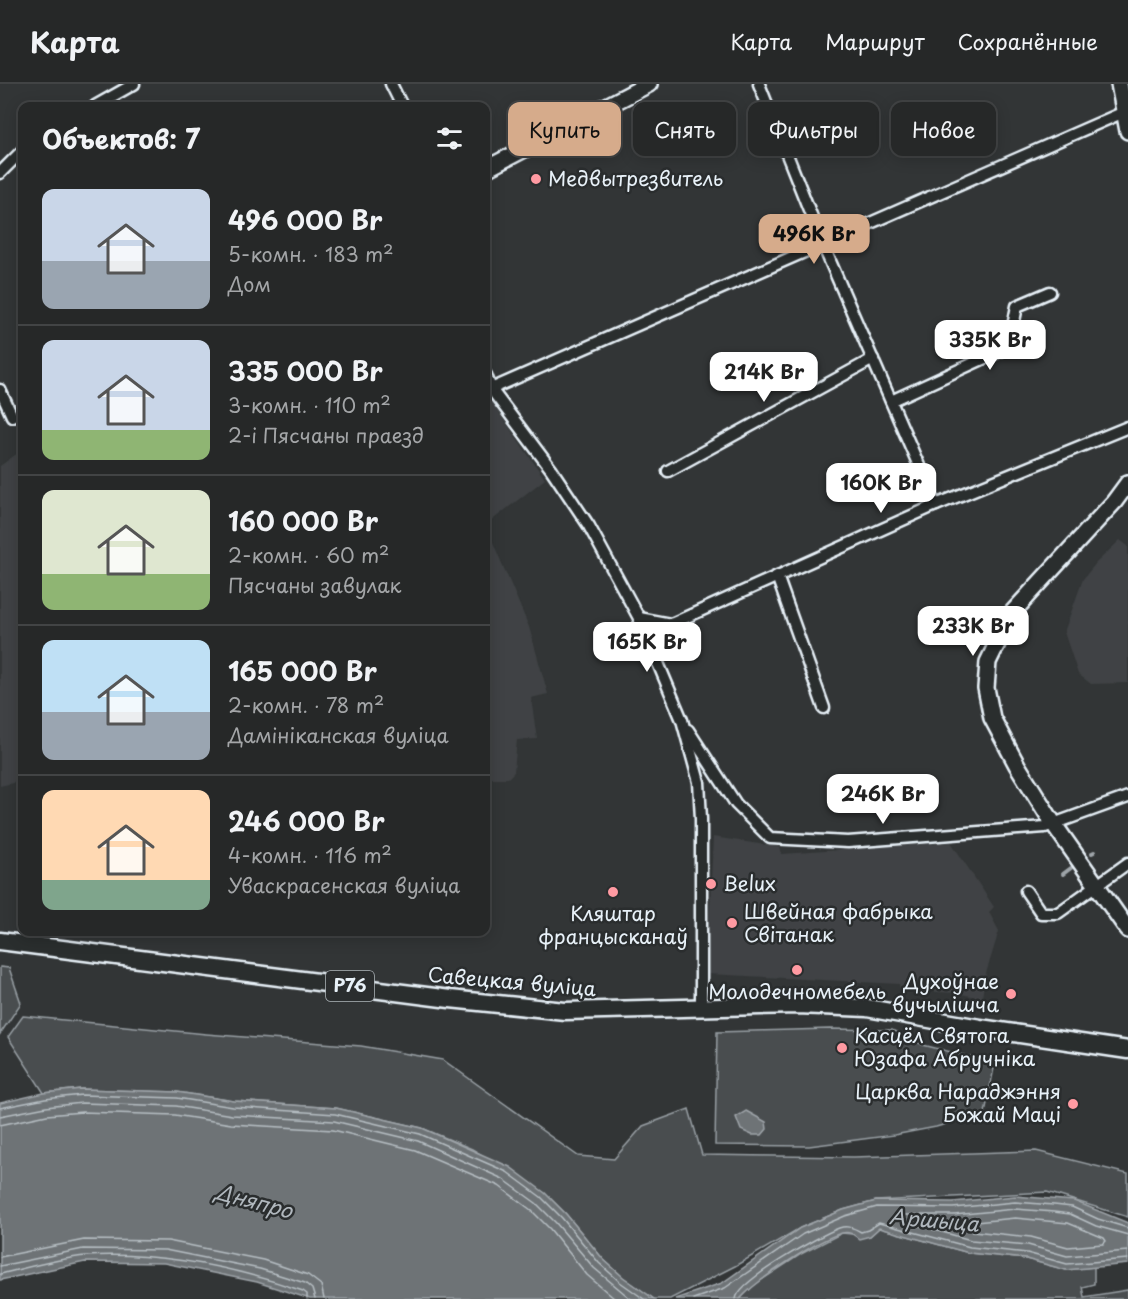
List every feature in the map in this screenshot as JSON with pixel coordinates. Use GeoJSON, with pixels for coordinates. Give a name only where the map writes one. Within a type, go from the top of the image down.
{"type":"FeatureCollection","features":[{"type":"Feature","properties":{"kind":"main road","name":"Савецкая вуліца"},"geometry":{"type":"LineString","coordinates":[[0,941],[450,999],[565,1011],[798,1005],[867,1008],[1128,1050]]}},
{"type":"Feature","properties":{"kind":"street"},"geometry":{"type":"LineString","coordinates":[[102,102],[134,84]]}},
{"type":"Feature","properties":{"kind":"street"},"geometry":{"type":"LineString","coordinates":[[391,84],[400,102]]}},
{"type":"Feature","properties":{"kind":"street"},"geometry":{"type":"LineString","coordinates":[[490,167],[649,84]]}},
{"type":"Feature","properties":{"kind":"street"},"geometry":{"type":"LineString","coordinates":[[759,84],[823,245],[936,505]]}},
{"type":"Feature","properties":{"kind":"street"},"geometry":{"type":"LineString","coordinates":[[1119,84],[1128,131]]}},
{"type":"Feature","properties":{"kind":"street"},"geometry":{"type":"LineString","coordinates":[[701,1008],[699,782],[682,720],[639,618],[589,526],[551,469],[491,389],[1124,112]]}},
{"type":"Feature","properties":{"kind":"street"},"geometry":{"type":"LineString","coordinates":[[0,173],[18,155]]}},
{"type":"Feature","properties":{"kind":"street"},"geometry":{"type":"LineString","coordinates":[[891,401],[1009,347],[1017,306],[1050,292]]}},
{"type":"Feature","properties":{"kind":"street"},"geometry":{"type":"LineString","coordinates":[[668,471],[873,359]]}},
{"type":"Feature","properties":{"kind":"street"},"geometry":{"type":"LineString","coordinates":[[0,390],[12,416]]}},
{"type":"Feature","properties":{"kind":"street"},"geometry":{"type":"LineString","coordinates":[[639,618],[671,624],[936,505],[1128,427]]}},
{"type":"Feature","properties":{"kind":"street"},"geometry":{"type":"LineString","coordinates":[[1128,483],[1114,502],[1012,613],[996,641],[988,662],[987,688],[992,718],[1017,765],[1053,823],[1128,930]]}},
{"type":"Feature","properties":{"kind":"street"},"geometry":{"type":"LineString","coordinates":[[777,576],[824,708]]}},
{"type":"Feature","properties":{"kind":"street"},"geometry":{"type":"LineString","coordinates":[[682,720],[736,804],[770,838],[849,842],[1045,827],[1128,797]]}},
{"type":"Feature","properties":{"kind":"street"},"geometry":{"type":"LineString","coordinates":[[1026,891],[1041,913],[1059,913],[1128,863]]}},
{"type":"Feature","properties":{"kind":"shaded area"},"geometry":{"type":"Polygon","coordinates":[[[490,400],[545,479],[490,522],[490,400]]]}},
{"type":"Feature","properties":{"kind":"shaded area"},"geometry":{"type":"Polygon","coordinates":[[[18,453],[18,776],[13,783],[0,786],[0,466],[18,453]]]}},
{"type":"Feature","properties":{"kind":"shaded area"},"geometry":{"type":"Polygon","coordinates":[[[490,535],[529,627],[548,694],[531,698],[537,739],[517,740],[514,772],[508,778],[490,778],[490,535]]]}},
{"type":"Feature","properties":{"kind":"shaded area"},"geometry":{"type":"Polygon","coordinates":[[[1120,540],[1128,546],[1128,683],[1091,684],[1078,674],[1064,632],[1083,579],[1120,540]]]}},
{"type":"Feature","properties":{"kind":"shaded area"},"geometry":{"type":"Polygon","coordinates":[[[713,837],[780,847],[782,854],[951,842],[994,907],[989,912],[999,931],[985,977],[982,998],[955,993],[900,990],[899,984],[707,974],[713,837]]]}},
{"type":"Feature","properties":{"kind":"shaded area"},"geometry":{"type":"Polygon","coordinates":[[[0,967],[9,968],[21,1003],[0,1034],[0,967]]]}},
{"type":"Feature","properties":{"kind":"shaded area"},"geometry":{"type":"Polygon","coordinates":[[[23,1016],[361,1046],[443,1060],[578,1156],[614,1159],[643,1126],[689,1109],[702,1155],[854,1157],[1036,1151],[1128,1174],[1128,1217],[1047,1192],[876,1201],[843,1210],[800,1228],[735,1266],[670,1299],[654,1299],[623,1277],[603,1259],[566,1214],[545,1193],[472,1149],[422,1128],[336,1108],[234,1101],[177,1092],[81,1089],[44,1093],[8,1037],[23,1016]]]}},
{"type":"Feature","properties":{"kind":"shaded area"},"geometry":{"type":"Polygon","coordinates":[[[892,1030],[923,1045],[995,1063],[985,1113],[936,1127],[894,1135],[809,1146],[715,1145],[717,1032],[892,1030]]]}},
{"type":"Feature","properties":{"kind":"shaded area"},"geometry":{"type":"Polygon","coordinates":[[[879,1228],[969,1253],[1026,1259],[1066,1270],[1094,1267],[1094,1284],[1082,1287],[1084,1297],[1128,1290],[1128,1299],[740,1299],[754,1285],[801,1254],[842,1233],[870,1236],[879,1228]]]}},
{"type":"Feature","properties":{"kind":"water","name":"Дняпро"},"geometry":{"type":"Polygon","coordinates":[[[81,1089],[177,1092],[234,1101],[336,1108],[422,1128],[510,1167],[545,1193],[566,1214],[603,1259],[623,1277],[654,1299],[310,1299],[257,1282],[164,1263],[85,1262],[0,1280],[0,1103],[44,1093],[81,1089]]]}},
{"type":"Feature","properties":{"kind":"water"},"geometry":{"type":"Polygon","coordinates":[[[746,1111],[766,1122],[767,1129],[762,1135],[752,1135],[741,1130],[736,1117],[746,1111]]]}},
{"type":"Feature","properties":{"kind":"water","name":"Аршыца"},"geometry":{"type":"Polygon","coordinates":[[[1015,1196],[1074,1201],[1128,1223],[1128,1264],[1066,1270],[1026,1259],[969,1253],[879,1228],[870,1236],[859,1239],[851,1233],[844,1232],[831,1237],[773,1272],[740,1299],[675,1299],[722,1283],[800,1228],[843,1210],[876,1201],[953,1202],[1015,1196]]]}},
{"type":"Feature","properties":{"kind":"waterway"},"geometry":{"type":"LineString","coordinates":[[1063,874],[1071,868]]}},
{"type":"Feature","properties":{"kind":"place","name":"Медвытрезвитель"},"geometry":{"type":"Point","coordinates":[536,179]}},
{"type":"Feature","properties":{"kind":"place","name":"Belux"},"geometry":{"type":"Point","coordinates":[711,884]}},
{"type":"Feature","properties":{"kind":"place","name":"Кляштар францысканаў"},"geometry":{"type":"Point","coordinates":[613,892]}},
{"type":"Feature","properties":{"kind":"place","name":"Швейная фабрыка Світанак"},"geometry":{"type":"Point","coordinates":[732,923]}},
{"type":"Feature","properties":{"kind":"place","name":"Молодечномебель"},"geometry":{"type":"Point","coordinates":[797,970]}},
{"type":"Feature","properties":{"kind":"place","name":"Духоўнае вучылішча"},"geometry":{"type":"Point","coordinates":[1011,994]}},
{"type":"Feature","properties":{"kind":"place","name":"Касцёл Святога Юзафа Абручніка"},"geometry":{"type":"Point","coordinates":[842,1048]}},
{"type":"Feature","properties":{"kind":"place","name":"Царква Нараджэння Божай Маці"},"geometry":{"type":"Point","coordinates":[1073,1104]}}]}
